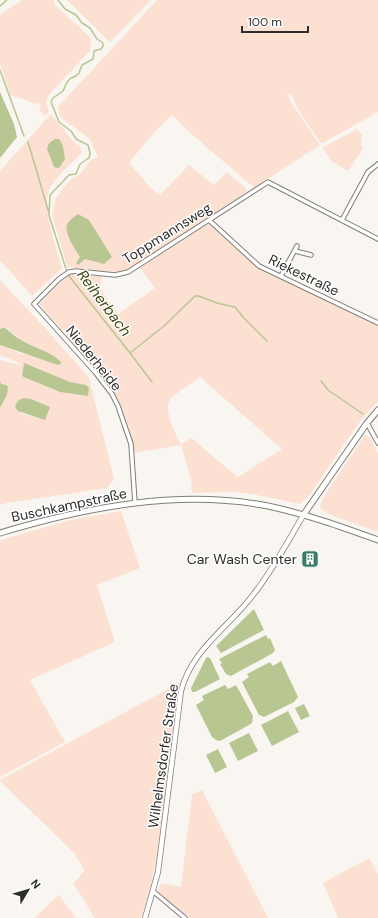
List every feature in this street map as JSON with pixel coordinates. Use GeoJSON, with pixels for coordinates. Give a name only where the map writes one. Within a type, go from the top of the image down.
{"type":"FeatureCollection","features":[{"type":"Feature","properties":{"kind":"main road"},"geometry":{"type":"LineString","coordinates":[[304,514],[378,410]]}},
{"type":"Feature","properties":{"kind":"main road","name":"Buschkampstraße"},"geometry":{"type":"LineString","coordinates":[[0,533],[96,509],[135,503],[180,500],[223,500],[304,514],[378,540]]}},
{"type":"Feature","properties":{"kind":"street"},"geometry":{"type":"LineString","coordinates":[[378,164],[368,172],[342,220],[378,239]]}},
{"type":"Feature","properties":{"kind":"street","name":"Toppmannsweg"},"geometry":{"type":"LineString","coordinates":[[34,304],[69,272],[76,271],[114,275],[128,272],[268,182],[342,220]]}},
{"type":"Feature","properties":{"kind":"street","name":"Riekestraße"},"geometry":{"type":"LineString","coordinates":[[210,220],[259,266],[378,323]]}},
{"type":"Feature","properties":{"kind":"street"},"geometry":{"type":"LineString","coordinates":[[282,276],[297,246]]}},
{"type":"Feature","properties":{"kind":"street"},"geometry":{"type":"LineString","coordinates":[[295,251],[311,255]]}},
{"type":"Feature","properties":{"kind":"street","name":"Niederheide"},"geometry":{"type":"LineString","coordinates":[[34,304],[95,372],[112,394],[118,406],[131,444],[135,503]]}},
{"type":"Feature","properties":{"kind":"street"},"geometry":{"type":"LineString","coordinates":[[367,424],[378,443]]}},
{"type":"Feature","properties":{"kind":"street","name":"Wilhelmsdorfer Straße"},"geometry":{"type":"LineString","coordinates":[[145,918],[154,892],[158,872],[181,691],[184,679],[200,652],[257,591],[304,514]]}},
{"type":"Feature","properties":{"kind":"street"},"geometry":{"type":"LineString","coordinates":[[154,892],[185,918]]}},
{"type":"Feature","properties":{"kind":"shaded area"},"geometry":{"type":"Polygon","coordinates":[[[22,0],[54,0],[54,4],[91,38],[90,51],[48,96],[46,103],[49,112],[45,116],[39,110],[41,106],[38,103],[34,104],[27,100],[11,96],[0,64],[0,15],[22,0]]]}},
{"type":"Feature","properties":{"kind":"shaded area"},"geometry":{"type":"Polygon","coordinates":[[[67,0],[151,0],[110,42],[67,0]]]}},
{"type":"Feature","properties":{"kind":"shaded area"},"geometry":{"type":"Polygon","coordinates":[[[157,0],[378,0],[378,112],[323,143],[320,142],[297,108],[293,96],[287,93],[292,104],[320,145],[254,188],[172,115],[155,131],[129,163],[154,191],[160,195],[189,165],[214,185],[227,172],[246,188],[247,192],[127,270],[114,272],[67,267],[52,214],[56,198],[64,187],[73,178],[79,175],[90,161],[98,157],[90,139],[60,117],[58,107],[157,0]],[[70,240],[81,257],[77,263],[85,259],[104,264],[70,240]]]}},
{"type":"Feature","properties":{"kind":"shaded area"},"geometry":{"type":"Polygon","coordinates":[[[0,92],[14,124],[17,137],[0,158],[0,92]]]}},
{"type":"Feature","properties":{"kind":"shaded area"},"geometry":{"type":"Polygon","coordinates":[[[51,114],[74,142],[80,146],[82,153],[58,177],[48,193],[47,209],[62,268],[32,296],[0,260],[0,171],[51,114]]]}},
{"type":"Feature","properties":{"kind":"shaded area"},"geometry":{"type":"Polygon","coordinates":[[[357,129],[362,135],[361,144],[363,149],[348,171],[333,162],[322,148],[357,129]]]}},
{"type":"Feature","properties":{"kind":"shaded area"},"geometry":{"type":"Polygon","coordinates":[[[55,139],[59,139],[63,146],[65,159],[59,168],[54,167],[47,149],[49,143],[55,139]]]}},
{"type":"Feature","properties":{"kind":"shaded area"},"geometry":{"type":"Polygon","coordinates":[[[78,214],[89,220],[112,257],[104,264],[85,259],[78,265],[76,263],[80,257],[67,233],[67,225],[78,214]]]}},
{"type":"Feature","properties":{"kind":"shaded area"},"geometry":{"type":"Polygon","coordinates":[[[208,224],[211,224],[259,268],[378,325],[378,401],[361,420],[311,493],[300,504],[252,494],[233,492],[192,493],[191,480],[181,445],[134,453],[131,435],[125,417],[109,384],[39,304],[60,282],[71,274],[102,276],[100,288],[118,314],[155,288],[140,268],[208,224]],[[200,377],[179,392],[170,400],[168,404],[169,416],[173,429],[181,444],[191,438],[238,477],[282,449],[200,377]]]}},
{"type":"Feature","properties":{"kind":"shaded area"},"geometry":{"type":"Polygon","coordinates":[[[0,280],[89,378],[114,479],[107,488],[0,505],[0,408],[3,402],[0,381],[0,360],[21,365],[0,355],[0,345],[22,354],[59,360],[22,341],[6,328],[0,329],[0,280]],[[24,364],[22,376],[60,392],[86,385],[70,382],[24,364]],[[22,399],[21,413],[34,417],[49,407],[31,399],[22,399]]]}},
{"type":"Feature","properties":{"kind":"shaded area"},"geometry":{"type":"Polygon","coordinates":[[[3,328],[26,343],[57,358],[61,364],[58,365],[0,345],[0,329],[3,328]]]}},
{"type":"Feature","properties":{"kind":"shaded area"},"geometry":{"type":"Polygon","coordinates":[[[24,363],[70,382],[86,385],[89,388],[88,396],[60,392],[22,376],[24,363]]]}},
{"type":"Feature","properties":{"kind":"shaded area"},"geometry":{"type":"Polygon","coordinates":[[[0,381],[1,384],[8,387],[7,395],[0,408],[0,381]]]}},
{"type":"Feature","properties":{"kind":"shaded area"},"geometry":{"type":"Polygon","coordinates":[[[25,398],[50,407],[45,420],[18,411],[15,407],[17,403],[25,398]]]}},
{"type":"Feature","properties":{"kind":"shaded area"},"geometry":{"type":"Polygon","coordinates":[[[365,435],[370,437],[378,453],[378,532],[328,514],[321,509],[320,505],[326,493],[365,435]]]}},
{"type":"Feature","properties":{"kind":"shaded area"},"geometry":{"type":"Polygon","coordinates":[[[121,511],[140,568],[97,585],[115,642],[30,680],[65,742],[0,777],[0,540],[71,520],[121,511]]]}},
{"type":"Feature","properties":{"kind":"shaded area"},"geometry":{"type":"Polygon","coordinates":[[[254,609],[264,630],[221,653],[216,646],[254,609]]]}},
{"type":"Feature","properties":{"kind":"shaded area"},"geometry":{"type":"Polygon","coordinates":[[[266,635],[268,639],[270,638],[275,650],[273,653],[231,676],[226,674],[220,664],[222,663],[219,659],[266,635]]]}},
{"type":"Feature","properties":{"kind":"shaded area"},"geometry":{"type":"Polygon","coordinates":[[[207,657],[210,658],[220,679],[195,692],[192,692],[191,688],[207,657]]]}},
{"type":"Feature","properties":{"kind":"shaded area"},"geometry":{"type":"Polygon","coordinates":[[[281,661],[298,697],[294,702],[264,717],[259,715],[242,682],[249,677],[247,674],[270,662],[273,666],[281,661]]]}},
{"type":"Feature","properties":{"kind":"shaded area"},"geometry":{"type":"Polygon","coordinates":[[[179,683],[156,862],[141,918],[95,918],[73,883],[85,871],[74,853],[0,780],[179,683]]]}},
{"type":"Feature","properties":{"kind":"shaded area"},"geometry":{"type":"Polygon","coordinates":[[[225,685],[228,689],[236,685],[253,716],[252,723],[220,741],[212,737],[196,705],[204,700],[202,696],[225,685]]]}},
{"type":"Feature","properties":{"kind":"shaded area"},"geometry":{"type":"Polygon","coordinates":[[[304,704],[310,716],[301,720],[295,708],[304,704]]]}},
{"type":"Feature","properties":{"kind":"shaded area"},"geometry":{"type":"Polygon","coordinates":[[[288,711],[299,732],[272,746],[261,725],[288,711]]]}},
{"type":"Feature","properties":{"kind":"shaded area"},"geometry":{"type":"Polygon","coordinates":[[[249,733],[258,751],[238,761],[229,743],[249,733]]]}},
{"type":"Feature","properties":{"kind":"shaded area"},"geometry":{"type":"Polygon","coordinates":[[[218,749],[227,767],[215,773],[206,755],[218,749]]]}},
{"type":"Feature","properties":{"kind":"shaded area"},"geometry":{"type":"Polygon","coordinates":[[[202,790],[268,918],[187,918],[157,893],[161,883],[181,887],[192,794],[202,790]]]}},
{"type":"Feature","properties":{"kind":"shaded area"},"geometry":{"type":"Polygon","coordinates":[[[369,858],[378,874],[378,918],[338,918],[323,883],[369,858]]]}},
{"type":"Feature","properties":{"kind":"shaded area"},"geometry":{"type":"Polygon","coordinates":[[[59,895],[76,918],[34,918],[59,895]]]}},
{"type":"Feature","properties":{"kind":"waterway"},"geometry":{"type":"LineString","coordinates":[[0,6],[7,0]]}},
{"type":"Feature","properties":{"kind":"waterway","name":"Reiherbach"},"geometry":{"type":"LineString","coordinates":[[58,0],[65,9],[76,15],[82,23],[90,28],[97,39],[103,43],[101,49],[94,51],[93,59],[82,65],[79,73],[67,82],[63,91],[53,98],[51,102],[59,122],[71,131],[76,139],[88,145],[90,153],[89,158],[80,164],[76,174],[69,175],[50,195],[49,215],[69,276],[130,353],[164,326],[195,296],[235,307],[267,341]]}},
{"type":"Feature","properties":{"kind":"waterway"},"geometry":{"type":"LineString","coordinates":[[0,70],[24,136]]}},
{"type":"Feature","properties":{"kind":"waterway"},"geometry":{"type":"LineString","coordinates":[[28,142],[49,213]]}},
{"type":"Feature","properties":{"kind":"waterway"},"geometry":{"type":"LineString","coordinates":[[130,353],[152,382]]}},
{"type":"Feature","properties":{"kind":"waterway","name":"Reiherbach"},"geometry":{"type":"LineString","coordinates":[[321,381],[328,390],[363,414]]}},
{"type":"Feature","properties":{"kind":"place","name":"Car Wash Center"},"geometry":{"type":"Point","coordinates":[310,559]}}]}
